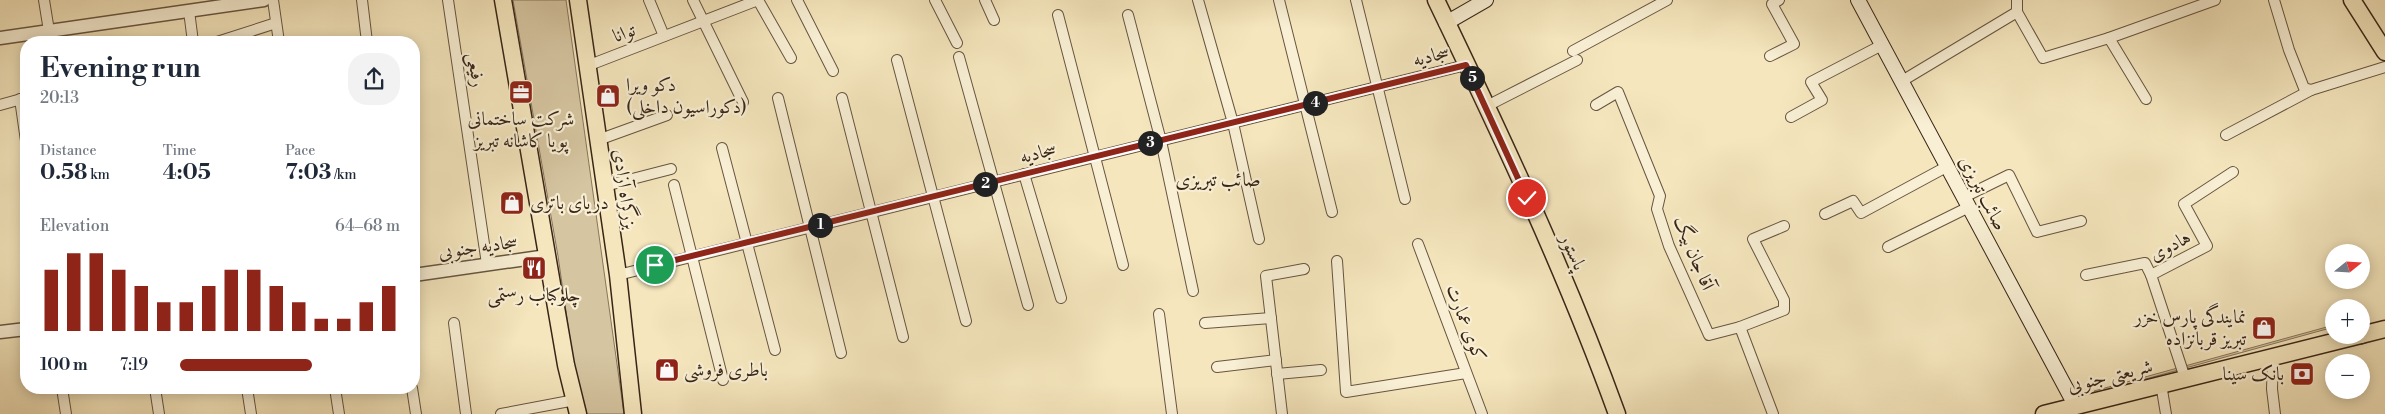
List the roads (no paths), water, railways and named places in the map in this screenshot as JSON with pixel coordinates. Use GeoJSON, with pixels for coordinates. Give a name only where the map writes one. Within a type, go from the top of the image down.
{"type":"FeatureCollection","features":[{"type":"Feature","properties":{"kind":"main road"},"geometry":{"type":"LineString","coordinates":[[503,0],[566,365],[577,407]]}},
{"type":"Feature","properties":{"kind":"main road","name":"بزرگراه آزادی"},"geometry":{"type":"LineString","coordinates":[[578,0],[618,274],[633,414]]}},
{"type":"Feature","properties":{"kind":"main road","name":"پاستور"},"geometry":{"type":"LineString","coordinates":[[1436,0],[1576,307],[1617,414]]}},
{"type":"Feature","properties":{"kind":"main road"},"geometry":{"type":"LineString","coordinates":[[1446,23],[1486,0]]}},
{"type":"Feature","properties":{"kind":"main road","name":"صائب تبریزی"},"geometry":{"type":"LineString","coordinates":[[1858,0],[2076,405]]}},
{"type":"Feature","properties":{"kind":"main road"},"geometry":{"type":"LineString","coordinates":[[2352,0],[2385,52]]}},
{"type":"Feature","properties":{"kind":"main road","name":"شریعتی جنوبی"},"geometry":{"type":"LineString","coordinates":[[2370,333],[2385,329]]}},
{"type":"Feature","properties":{"kind":"main road","name":"شریعتی جنوبی"},"geometry":{"type":"LineString","coordinates":[[2044,414],[2325,344]]}},
{"type":"Feature","properties":{"kind":"street"},"geometry":{"type":"LineString","coordinates":[[44,0],[49,31]]}},
{"type":"Feature","properties":{"kind":"street"},"geometry":{"type":"LineString","coordinates":[[0,38],[49,31],[188,5],[264,0]]}},
{"type":"Feature","properties":{"kind":"street"},"geometry":{"type":"LineString","coordinates":[[273,0],[277,36]]}},
{"type":"Feature","properties":{"kind":"street"},"geometry":{"type":"LineString","coordinates":[[362,0],[366,36]]}},
{"type":"Feature","properties":{"kind":"street","name":"رفیعی"},"geometry":{"type":"LineString","coordinates":[[448,0],[487,264]]}},
{"type":"Feature","properties":{"kind":"street"},"geometry":{"type":"LineString","coordinates":[[649,0],[664,36]]}},
{"type":"Feature","properties":{"kind":"street"},"geometry":{"type":"LineString","coordinates":[[693,0],[702,22],[743,102]]}},
{"type":"Feature","properties":{"kind":"street"},"geometry":{"type":"LineString","coordinates":[[758,0],[790,58]]}},
{"type":"Feature","properties":{"kind":"street","name":"توانا"},"geometry":{"type":"LineString","coordinates":[[587,66],[702,22],[742,3],[758,0]]}},
{"type":"Feature","properties":{"kind":"street"},"geometry":{"type":"LineString","coordinates":[[797,0],[833,70]]}},
{"type":"Feature","properties":{"kind":"street"},"geometry":{"type":"LineString","coordinates":[[935,0],[958,43]]}},
{"type":"Feature","properties":{"kind":"street"},"geometry":{"type":"LineString","coordinates":[[985,0],[994,20]]}},
{"type":"Feature","properties":{"kind":"street"},"geometry":{"type":"LineString","coordinates":[[1198,0],[1232,123],[1259,239]]}},
{"type":"Feature","properties":{"kind":"street"},"geometry":{"type":"LineString","coordinates":[[1279,0],[1332,212]]}},
{"type":"Feature","properties":{"kind":"street"},"geometry":{"type":"LineString","coordinates":[[1356,0],[1405,199]]}},
{"type":"Feature","properties":{"kind":"street"},"geometry":{"type":"LineString","coordinates":[[1485,107],[1667,0]]}},
{"type":"Feature","properties":{"kind":"street"},"geometry":{"type":"LineString","coordinates":[[1770,56],[1794,44],[1772,4],[1779,0]]}},
{"type":"Feature","properties":{"kind":"street"},"geometry":{"type":"LineString","coordinates":[[2017,0],[2017,12],[2043,58],[2109,38],[2215,0]]}},
{"type":"Feature","properties":{"kind":"street"},"geometry":{"type":"LineString","coordinates":[[2274,0],[2289,50],[2304,88],[2311,90]]}},
{"type":"Feature","properties":{"kind":"street"},"geometry":{"type":"LineString","coordinates":[[188,5],[192,36]]}},
{"type":"Feature","properties":{"kind":"street"},"geometry":{"type":"LineString","coordinates":[[1902,81],[2017,12]]}},
{"type":"Feature","properties":{"kind":"street"},"geometry":{"type":"LineString","coordinates":[[1058,15],[1123,265]]}},
{"type":"Feature","properties":{"kind":"street"},"geometry":{"type":"LineString","coordinates":[[1128,15],[1161,140],[1193,290]]}},
{"type":"Feature","properties":{"kind":"street"},"geometry":{"type":"LineString","coordinates":[[236,36],[276,23]]}},
{"type":"Feature","properties":{"kind":"street"},"geometry":{"type":"LineString","coordinates":[[2109,38],[2146,99]]}},
{"type":"Feature","properties":{"kind":"street"},"geometry":{"type":"LineString","coordinates":[[1791,117],[1822,100],[1811,82],[1882,45]]}},
{"type":"Feature","properties":{"kind":"street"},"geometry":{"type":"LineString","coordinates":[[959,57],[1028,305]]}},
{"type":"Feature","properties":{"kind":"street"},"geometry":{"type":"LineString","coordinates":[[897,60],[966,321]]}},
{"type":"Feature","properties":{"kind":"street","name":"سجادیه"},"geometry":{"type":"LineString","coordinates":[[618,274],[1466,65]]}},
{"type":"Feature","properties":{"kind":"street"},"geometry":{"type":"LineString","coordinates":[[2226,135],[2311,90],[2385,67]]}},
{"type":"Feature","properties":{"kind":"street","name":"آقا جان بیگ"},"geometry":{"type":"LineString","coordinates":[[1596,105],[1618,92],[1660,196],[1657,209],[1669,246],[1710,335],[1740,326]]}},
{"type":"Feature","properties":{"kind":"street"},"geometry":{"type":"LineString","coordinates":[[778,98],[841,353]]}},
{"type":"Feature","properties":{"kind":"street"},"geometry":{"type":"LineString","coordinates":[[842,98],[903,337]]}},
{"type":"Feature","properties":{"kind":"street"},"geometry":{"type":"LineString","coordinates":[[0,105],[20,99]]}},
{"type":"Feature","properties":{"kind":"street"},"geometry":{"type":"LineString","coordinates":[[598,140],[667,114]]}},
{"type":"Feature","properties":{"kind":"street"},"geometry":{"type":"LineString","coordinates":[[722,148],[775,350]]}},
{"type":"Feature","properties":{"kind":"street"},"geometry":{"type":"LineString","coordinates":[[1825,214],[1853,201],[1861,213],[1948,166]]}},
{"type":"Feature","properties":{"kind":"street"},"geometry":{"type":"LineString","coordinates":[[604,186],[671,169]]}},
{"type":"Feature","properties":{"kind":"street","name":"هادوی"},"geometry":{"type":"LineString","coordinates":[[2185,378],[2151,275],[2207,246],[2184,204],[2233,172]]}},
{"type":"Feature","properties":{"kind":"street"},"geometry":{"type":"LineString","coordinates":[[1024,174],[1061,298]]}},
{"type":"Feature","properties":{"kind":"street"},"geometry":{"type":"LineString","coordinates":[[1888,247],[1967,202],[2009,175],[2037,232],[2081,222]]}},
{"type":"Feature","properties":{"kind":"street"},"geometry":{"type":"LineString","coordinates":[[674,185],[723,380]]}},
{"type":"Feature","properties":{"kind":"street"},"geometry":{"type":"LineString","coordinates":[[1773,414],[1740,326],[1784,310],[1784,300],[1753,239],[1784,226]]}},
{"type":"Feature","properties":{"kind":"street","name":"کوی عمارت"},"geometry":{"type":"LineString","coordinates":[[1418,244],[1482,414]]}},
{"type":"Feature","properties":{"kind":"street","name":"سجادیه جنوبی"},"geometry":{"type":"LineString","coordinates":[[420,274],[547,256]]}},
{"type":"Feature","properties":{"kind":"street"},"geometry":{"type":"LineString","coordinates":[[1337,261],[1346,392],[1466,373]]}},
{"type":"Feature","properties":{"kind":"street"},"geometry":{"type":"LineString","coordinates":[[2086,275],[2145,263],[2151,275]]}},
{"type":"Feature","properties":{"kind":"street"},"geometry":{"type":"LineString","coordinates":[[1282,414],[1266,276],[1304,269]]}},
{"type":"Feature","properties":{"kind":"street"},"geometry":{"type":"LineString","coordinates":[[1159,314],[1172,414]]}},
{"type":"Feature","properties":{"kind":"street"},"geometry":{"type":"LineString","coordinates":[[1205,323],[1270,318]]}},
{"type":"Feature","properties":{"kind":"street"},"geometry":{"type":"LineString","coordinates":[[454,323],[466,414]]}},
{"type":"Feature","properties":{"kind":"street"},"geometry":{"type":"LineString","coordinates":[[0,332],[20,330]]}},
{"type":"Feature","properties":{"kind":"street"},"geometry":{"type":"LineString","coordinates":[[2273,357],[2272,389],[2275,414]]}},
{"type":"Feature","properties":{"kind":"street"},"geometry":{"type":"LineString","coordinates":[[1217,368],[1276,360]]}},
{"type":"Feature","properties":{"kind":"street"},"geometry":{"type":"LineString","coordinates":[[1277,374],[1321,370]]}},
{"type":"Feature","properties":{"kind":"street"},"geometry":{"type":"LineString","coordinates":[[2161,384],[2166,414]]}},
{"type":"Feature","properties":{"kind":"street"},"geometry":{"type":"LineString","coordinates":[[63,394],[66,414]]}},
{"type":"Feature","properties":{"kind":"street"},"geometry":{"type":"LineString","coordinates":[[155,394],[159,414]]}},
{"type":"Feature","properties":{"kind":"street"},"geometry":{"type":"LineString","coordinates":[[248,394],[251,414]]}},
{"type":"Feature","properties":{"kind":"street"},"geometry":{"type":"LineString","coordinates":[[336,394],[338,414]]}},
{"type":"Feature","properties":{"kind":"street"},"geometry":{"type":"LineString","coordinates":[[413,394],[416,414]]}},
{"type":"Feature","properties":{"kind":"street"},"geometry":{"type":"LineString","coordinates":[[501,414],[577,407]]}},
{"type":"Feature","properties":{"kind":"place","name":"شرکت ساختمانی پویا کاشانه تبریز"},"geometry":{"type":"Point","coordinates":[521,92]}},
{"type":"Feature","properties":{"kind":"place","name":"دکو ویرا (دکوراسیون داخلی)"},"geometry":{"type":"Point","coordinates":[608,96]}},
{"type":"Feature","properties":{"kind":"place","name":"دریای باتری"},"geometry":{"type":"Point","coordinates":[512,203]}},
{"type":"Feature","properties":{"kind":"place","name":"چلوکباب رستمی"},"geometry":{"type":"Point","coordinates":[534,268]}},
{"type":"Feature","properties":{"kind":"place","name":"نمایندگی پارس خزر تبریز قربانزاده"},"geometry":{"type":"Point","coordinates":[2264,328]}},
{"type":"Feature","properties":{"kind":"place","name":"باطری فروشی"},"geometry":{"type":"Point","coordinates":[667,370]}},
{"type":"Feature","properties":{"kind":"place","name":"بانک سینا"},"geometry":{"type":"Point","coordinates":[2302,374]}},
{"type":"Feature","properties":{"kind":"district","name":"صائب تبریزی"},"geometry":{"type":"Point","coordinates":[1218,180]}}]}
